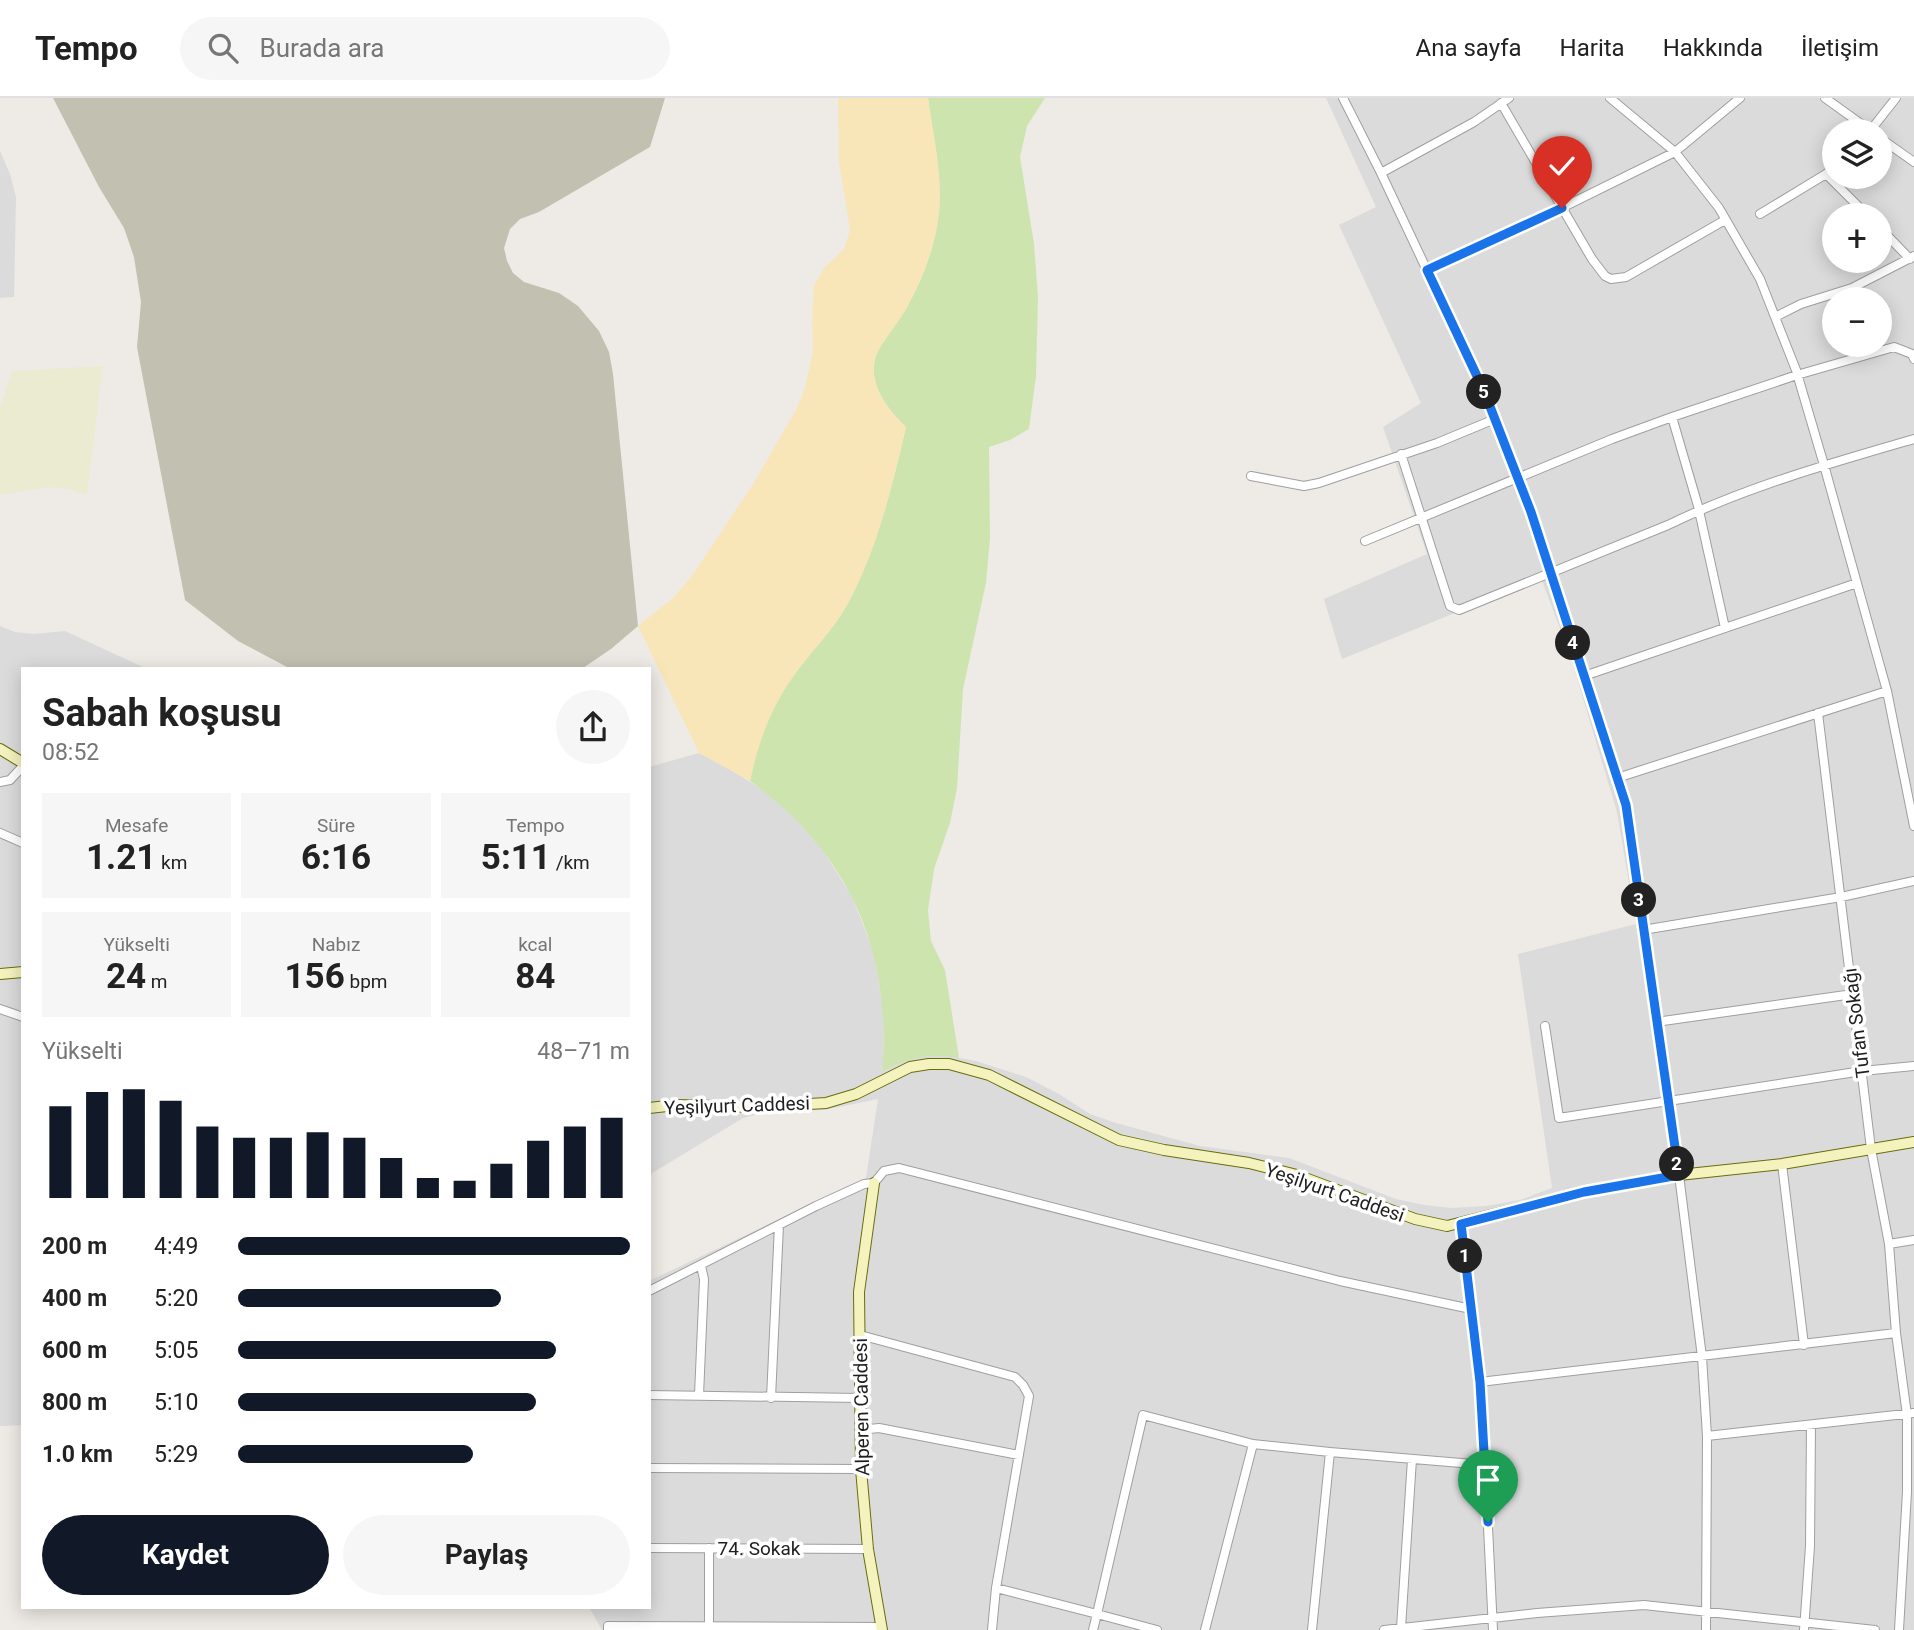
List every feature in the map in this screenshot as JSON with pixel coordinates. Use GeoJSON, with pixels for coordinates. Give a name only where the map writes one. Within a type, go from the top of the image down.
{"type":"FeatureCollection","features":[{"type":"Feature","properties":{"kind":"street"},"geometry":{"type":"LineString","coordinates":[[1342,98],[1381,173],[1495,419],[1551,574],[1626,805],[1702,1356],[1707,1436],[1706,1630]]}},
{"type":"Feature","properties":{"kind":"street"},"geometry":{"type":"LineString","coordinates":[[1611,98],[1675,152],[1725,220],[1759,279],[1775,317],[1797,375],[1824,465],[1887,691],[1914,826]]}},
{"type":"Feature","properties":{"kind":"street"},"geometry":{"type":"LineString","coordinates":[[1427,270],[1675,152],[1740,98]]}},
{"type":"Feature","properties":{"kind":"street"},"geometry":{"type":"LineString","coordinates":[[1825,98],[1854,119]]}},
{"type":"Feature","properties":{"kind":"street"},"geometry":{"type":"LineString","coordinates":[[1879,119],[1896,98]]}},
{"type":"Feature","properties":{"kind":"street"},"geometry":{"type":"LineString","coordinates":[[1381,173],[1474,122],[1505,101],[1562,208],[1605,276],[1611,279],[1626,277],[1725,220]]}},
{"type":"Feature","properties":{"kind":"street"},"geometry":{"type":"LineString","coordinates":[[1892,146],[1914,162]]}},
{"type":"Feature","properties":{"kind":"street"},"geometry":{"type":"LineString","coordinates":[[1760,214],[1822,176]]}},
{"type":"Feature","properties":{"kind":"street"},"geometry":{"type":"LineString","coordinates":[[1841,189],[1855,203]]}},
{"type":"Feature","properties":{"kind":"street"},"geometry":{"type":"LineString","coordinates":[[1775,317],[1801,304],[1852,289],[1912,258],[1892,239]]}},
{"type":"Feature","properties":{"kind":"street"},"geometry":{"type":"LineString","coordinates":[[1365,541],[1672,416],[1894,347],[1912,354],[1914,359]]}},
{"type":"Feature","properties":{"kind":"street"},"geometry":{"type":"LineString","coordinates":[[1672,416],[1699,510],[1725,628]]}},
{"type":"Feature","properties":{"kind":"street"},"geometry":{"type":"LineString","coordinates":[[1251,476],[1304,486],[1319,484],[1437,443],[1495,419]]}},
{"type":"Feature","properties":{"kind":"street"},"geometry":{"type":"LineString","coordinates":[[1401,454],[1452,608],[1466,609],[1699,510],[1824,465],[1914,439]]}},
{"type":"Feature","properties":{"kind":"street"},"geometry":{"type":"LineString","coordinates":[[1584,676],[1857,583]]}},
{"type":"Feature","properties":{"kind":"street"},"geometry":{"type":"LineString","coordinates":[[1617,778],[1887,691]]}},
{"type":"Feature","properties":{"kind":"street","name":"Tufan Sokağı"},"geometry":{"type":"LineString","coordinates":[[1818,713],[1871,1149],[1889,1244],[1896,1333],[1910,1414],[1911,1492],[1899,1630]]}},
{"type":"Feature","properties":{"kind":"street"},"geometry":{"type":"LineString","coordinates":[[0,749],[21,764]]}},
{"type":"Feature","properties":{"kind":"street"},"geometry":{"type":"LineString","coordinates":[[0,782],[10,780],[21,767]]}},
{"type":"Feature","properties":{"kind":"street"},"geometry":{"type":"LineString","coordinates":[[0,833],[21,842]]}},
{"type":"Feature","properties":{"kind":"street"},"geometry":{"type":"LineString","coordinates":[[1643,930],[1841,897],[1914,881]]}},
{"type":"Feature","properties":{"kind":"street"},"geometry":{"type":"LineString","coordinates":[[0,974],[21,972]]}},
{"type":"Feature","properties":{"kind":"street"},"geometry":{"type":"LineString","coordinates":[[1656,1021],[1853,994]]}},
{"type":"Feature","properties":{"kind":"street"},"geometry":{"type":"LineString","coordinates":[[0,1009],[21,1016]]}},
{"type":"Feature","properties":{"kind":"street"},"geometry":{"type":"LineString","coordinates":[[1545,1026],[1559,1118],[1862,1071],[1914,1066]]}},
{"type":"Feature","properties":{"kind":"street","name":"Yeşilyurt Caddesi"},"geometry":{"type":"LineString","coordinates":[[651,1108],[676,1105],[758,1107],[826,1102],[856,1094],[910,1067],[929,1063],[949,1064],[989,1075],[1119,1140],[1285,1172],[1415,1219],[1447,1226],[1584,1192],[1679,1175],[1782,1164],[1914,1142]]}},
{"type":"Feature","properties":{"kind":"street"},"geometry":{"type":"LineString","coordinates":[[1782,1164],[1804,1345]]}},
{"type":"Feature","properties":{"kind":"street"},"geometry":{"type":"LineString","coordinates":[[651,1290],[864,1184],[874,1183],[884,1171],[900,1168],[1340,1281],[1471,1309]]}},
{"type":"Feature","properties":{"kind":"street","name":"Alperen Caddesi"},"geometry":{"type":"LineString","coordinates":[[874,1183],[859,1292],[860,1430],[868,1549],[882,1629]]}},
{"type":"Feature","properties":{"kind":"street"},"geometry":{"type":"LineString","coordinates":[[1461,1224],[1480,1382],[1493,1630]]}},
{"type":"Feature","properties":{"kind":"street"},"geometry":{"type":"LineString","coordinates":[[771,1398],[779,1225]]}},
{"type":"Feature","properties":{"kind":"street"},"geometry":{"type":"LineString","coordinates":[[1889,1244],[1914,1240]]}},
{"type":"Feature","properties":{"kind":"street"},"geometry":{"type":"LineString","coordinates":[[699,1395],[704,1279],[701,1266]]}},
{"type":"Feature","properties":{"kind":"street"},"geometry":{"type":"LineString","coordinates":[[1480,1382],[1896,1333]]}},
{"type":"Feature","properties":{"kind":"street"},"geometry":{"type":"LineString","coordinates":[[860,1335],[1015,1377],[1029,1396],[996,1588],[992,1630]]}},
{"type":"Feature","properties":{"kind":"street"},"geometry":{"type":"LineString","coordinates":[[651,1395],[860,1398]]}},
{"type":"Feature","properties":{"kind":"street"},"geometry":{"type":"LineString","coordinates":[[1707,1436],[1910,1414]]}},
{"type":"Feature","properties":{"kind":"street"},"geometry":{"type":"LineString","coordinates":[[1093,1630],[1143,1415],[1253,1444],[1485,1465]]}},
{"type":"Feature","properties":{"kind":"street"},"geometry":{"type":"LineString","coordinates":[[1804,1626],[1810,1546],[1811,1425]]}},
{"type":"Feature","properties":{"kind":"street"},"geometry":{"type":"LineString","coordinates":[[860,1430],[878,1428],[1018,1455]]}},
{"type":"Feature","properties":{"kind":"street"},"geometry":{"type":"LineString","coordinates":[[1205,1630],[1253,1444]]}},
{"type":"Feature","properties":{"kind":"street"},"geometry":{"type":"LineString","coordinates":[[1312,1630],[1330,1452]]}},
{"type":"Feature","properties":{"kind":"street"},"geometry":{"type":"LineString","coordinates":[[1401,1628],[1412,1459]]}},
{"type":"Feature","properties":{"kind":"street"},"geometry":{"type":"LineString","coordinates":[[651,1468],[861,1469]]}},
{"type":"Feature","properties":{"kind":"street","name":"74. Sokak"},"geometry":{"type":"LineString","coordinates":[[651,1548],[868,1549]]}},
{"type":"Feature","properties":{"kind":"street"},"geometry":{"type":"LineString","coordinates":[[709,1548],[709,1628]]}},
{"type":"Feature","properties":{"kind":"street"},"geometry":{"type":"LineString","coordinates":[[996,1588],[1157,1630]]}},
{"type":"Feature","properties":{"kind":"street"},"geometry":{"type":"LineString","coordinates":[[1384,1630],[1644,1605],[1707,1611],[1804,1626],[1875,1630]]}},
{"type":"Feature","properties":{"kind":"street"},"geometry":{"type":"LineString","coordinates":[[608,1628],[882,1629]]}},
{"type":"Feature","properties":{"kind":"shaded area"},"geometry":{"type":"Polygon","coordinates":[[[53,98],[665,98],[650,147],[539,212],[520,219],[510,229],[504,248],[513,273],[524,282],[559,293],[578,306],[599,331],[609,352],[638,626],[584,667],[287,667],[238,641],[185,600],[137,347],[141,302],[134,257],[124,228],[99,187],[53,98]]]}},
{"type":"Feature","properties":{"kind":"shaded area"},"geometry":{"type":"Polygon","coordinates":[[[1326,98],[1914,98],[1914,1630],[602,1630],[590,1609],[651,1609],[651,1280],[866,1178],[878,1099],[824,1110],[773,1111],[743,1118],[651,1174],[651,766],[699,753],[717,761],[766,792],[795,818],[821,847],[852,897],[874,953],[884,1012],[883,1071],[922,1056],[943,1055],[976,1061],[1026,1077],[1090,1114],[1116,1123],[1200,1146],[1289,1158],[1396,1199],[1424,1205],[1452,1208],[1486,1206],[1520,1200],[1552,1188],[1518,954],[1636,924],[1617,812],[1570,655],[1541,578],[1342,659],[1324,599],[1427,554],[1383,427],[1421,403],[1339,225],[1376,207],[1326,98]]]}},
{"type":"Feature","properties":{"kind":"shaded area"},"geometry":{"type":"Polygon","coordinates":[[[0,151],[16,197],[14,297],[0,298],[0,151]]]}},
{"type":"Feature","properties":{"kind":"shaded area"},"geometry":{"type":"Polygon","coordinates":[[[0,626],[15,632],[34,634],[65,631],[143,667],[21,667],[21,1425],[0,1426],[0,626]]]}},
{"type":"Feature","properties":{"kind":"green space"},"geometry":{"type":"Polygon","coordinates":[[[928,98],[1045,98],[1027,126],[1020,157],[1034,244],[1038,297],[1036,376],[1029,429],[1010,440],[989,447],[990,538],[986,583],[963,689],[957,788],[950,823],[934,869],[928,910],[931,941],[945,970],[959,1058],[919,1057],[882,1072],[884,1028],[880,986],[871,946],[857,908],[838,872],[814,839],[750,781],[756,754],[777,702],[841,615],[858,584],[875,540],[895,472],[906,427],[880,393],[874,362],[917,288],[937,226],[939,178],[928,98]]]}},
{"type":"Feature","properties":{"kind":"green space"},"geometry":{"type":"Polygon","coordinates":[[[103,366],[87,495],[48,487],[0,495],[0,408],[12,371],[103,366]]]}},
{"type":"Feature","properties":{"kind":"sand"},"geometry":{"type":"Polygon","coordinates":[[[838,98],[928,98],[938,162],[940,194],[937,226],[921,278],[904,313],[878,351],[874,362],[880,393],[885,403],[906,427],[875,540],[858,584],[841,615],[777,702],[761,740],[750,781],[699,753],[638,626],[672,599],[692,576],[755,481],[796,410],[805,388],[813,351],[814,285],[825,267],[844,249],[850,230],[839,161],[838,98]]]}},
{"type":"Feature","properties":{"kind":"route"},"geometry":{"type":"LineString","coordinates":[[1488,1522],[1480,1382],[1461,1224],[1584,1192],[1679,1175],[1626,805],[1531,512],[1484,391],[1427,270],[1562,208]]}}]}
